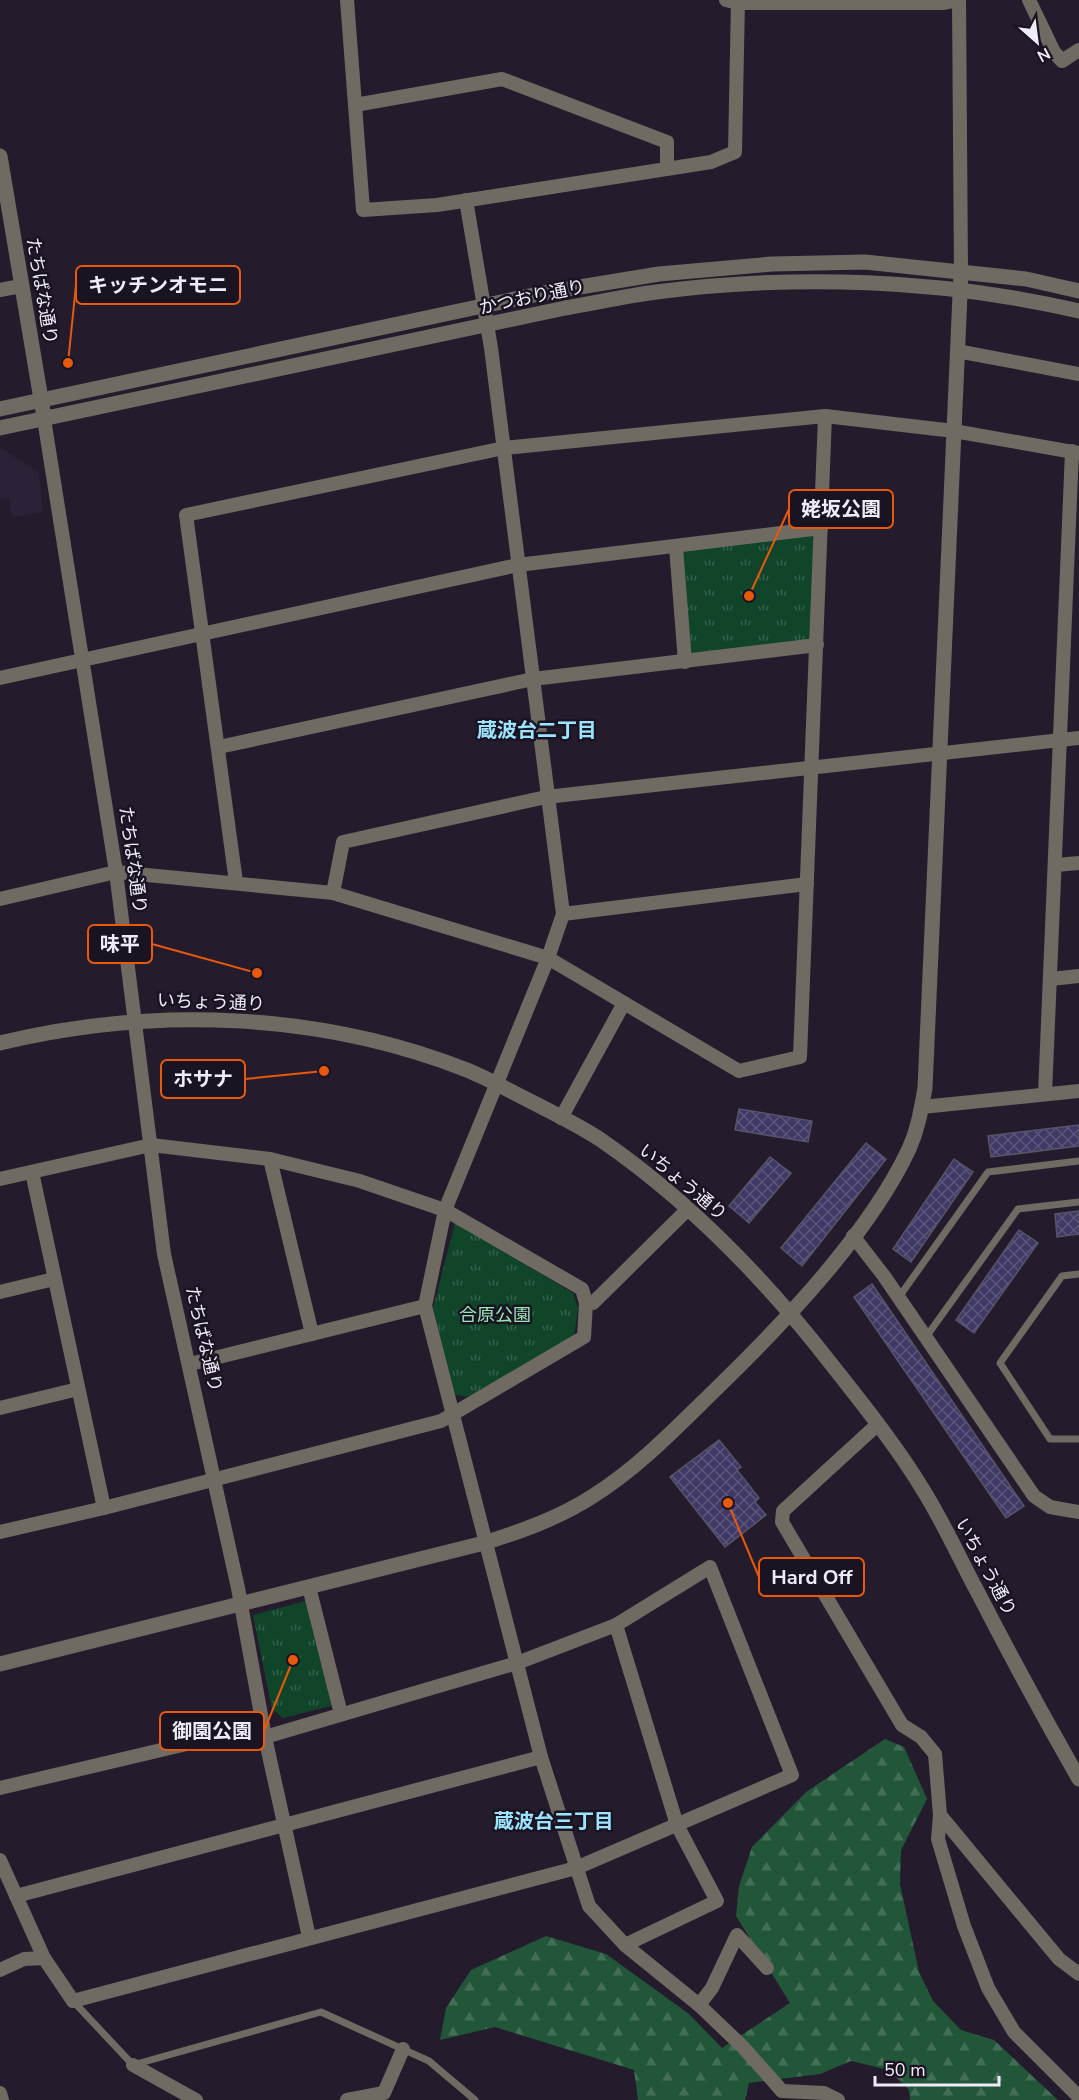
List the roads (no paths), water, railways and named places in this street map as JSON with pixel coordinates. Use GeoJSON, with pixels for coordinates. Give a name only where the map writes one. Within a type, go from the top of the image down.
{"type":"FeatureCollection","features":[{"type":"Feature","properties":{"kind":"street"},"geometry":{"type":"LineString","coordinates":[[0,1664],[484,1543],[523,1531],[592,1497],[668,1437],[770,1336],[854,1236],[889,1186],[920,1123],[928,1040],[961,272],[958,0],[944,3],[734,1],[735,152],[711,162],[466,200],[363,210],[347,0]]}},
{"type":"Feature","properties":{"kind":"street"},"geometry":{"type":"LineString","coordinates":[[1029,0],[1054,52],[1062,61],[1079,50]]}},
{"type":"Feature","properties":{"kind":"street"},"geometry":{"type":"LineString","coordinates":[[355,105],[502,79],[667,142],[668,168]]}},
{"type":"Feature","properties":{"kind":"street","name":"たちばな通り"},"geometry":{"type":"LineString","coordinates":[[0,156],[116,872],[164,1254],[215,1480],[241,1603],[264,1732],[309,1937]]}},
{"type":"Feature","properties":{"kind":"street"},"geometry":{"type":"LineString","coordinates":[[466,200],[488,327],[546,797],[563,914],[548,958],[445,1209],[425,1306],[484,1543],[541,1757],[589,1906],[625,1945],[699,2005],[783,2091],[824,2093],[838,2100]]}},
{"type":"Feature","properties":{"kind":"street","name":"かつおり通り"},"geometry":{"type":"LineString","coordinates":[[0,409],[484,306],[659,274],[772,264],[865,262],[1026,279],[1079,291]]}},
{"type":"Feature","properties":{"kind":"street","name":"かつおり通り"},"geometry":{"type":"LineString","coordinates":[[0,429],[488,327],[565,308],[655,292],[767,283],[875,283],[960,291],[1079,311]]}},
{"type":"Feature","properties":{"kind":"street"},"geometry":{"type":"LineString","coordinates":[[0,290],[21,286]]}},
{"type":"Feature","properties":{"kind":"street"},"geometry":{"type":"LineString","coordinates":[[957,351],[1079,374]]}},
{"type":"Feature","properties":{"kind":"street"},"geometry":{"type":"LineString","coordinates":[[1,894],[116,872],[333,893],[548,958],[739,1071],[800,1057],[825,416]]}},
{"type":"Feature","properties":{"kind":"street"},"geometry":{"type":"LineString","coordinates":[[236,882],[186,515],[504,448],[825,416],[954,431],[1075,452],[1073,595],[1059,740],[1056,865],[1045,1094]]}},
{"type":"Feature","properties":{"kind":"street"},"geometry":{"type":"LineString","coordinates":[[0,678],[518,565],[821,528]]}},
{"type":"Feature","properties":{"kind":"street"},"geometry":{"type":"LineString","coordinates":[[676,547],[685,663]]}},
{"type":"Feature","properties":{"kind":"street"},"geometry":{"type":"LineString","coordinates":[[219,747],[533,679],[685,663],[817,645]]}},
{"type":"Feature","properties":{"kind":"street"},"geometry":{"type":"LineString","coordinates":[[333,893],[343,842],[546,797],[1079,738]]}},
{"type":"Feature","properties":{"kind":"street"},"geometry":{"type":"LineString","coordinates":[[1056,865],[1079,863]]}},
{"type":"Feature","properties":{"kind":"street"},"geometry":{"type":"LineString","coordinates":[[563,914],[807,884]]}},
{"type":"Feature","properties":{"kind":"street"},"geometry":{"type":"LineString","coordinates":[[1051,979],[1079,976]]}},
{"type":"Feature","properties":{"kind":"street"},"geometry":{"type":"LineString","coordinates":[[561,1118],[624,1003]]}},
{"type":"Feature","properties":{"kind":"street","name":"いちょう通り"},"geometry":{"type":"LineString","coordinates":[[0,1043],[68,1029],[133,1021],[184,1019],[269,1023],[337,1034],[407,1051],[467,1070],[599,1139],[688,1209],[732,1250],[791,1312],[878,1424],[926,1494],[1034,1701],[1079,1779]]}},
{"type":"Feature","properties":{"kind":"street"},"geometry":{"type":"LineString","coordinates":[[922,1107],[1079,1091]]}},
{"type":"Feature","properties":{"kind":"street"},"geometry":{"type":"LineString","coordinates":[[0,1179],[151,1145],[270,1159],[360,1181],[445,1209],[582,1289],[586,1303],[584,1337],[452,1416],[215,1480],[0,1532]]}},
{"type":"Feature","properties":{"kind":"street"},"geometry":{"type":"LineString","coordinates":[[270,1159],[312,1334]]}},
{"type":"Feature","properties":{"kind":"street"},"geometry":{"type":"LineString","coordinates":[[32,1172],[104,1508]]}},
{"type":"Feature","properties":{"kind":"street"},"geometry":{"type":"LineString","coordinates":[[586,1303],[593,1303],[688,1209]]}},
{"type":"Feature","properties":{"kind":"street"},"geometry":{"type":"LineString","coordinates":[[854,1236],[899,1297],[1034,1496],[1050,1507],[1079,1512]]}},
{"type":"Feature","properties":{"kind":"street"},"geometry":{"type":"LineString","coordinates":[[0,1292],[54,1279]]}},
{"type":"Feature","properties":{"kind":"street"},"geometry":{"type":"LineString","coordinates":[[190,1364],[413,1307],[425,1306]]}},
{"type":"Feature","properties":{"kind":"street"},"geometry":{"type":"LineString","coordinates":[[0,1408],[78,1389]]}},
{"type":"Feature","properties":{"kind":"street"},"geometry":{"type":"LineString","coordinates":[[878,1424],[783,1511],[782,1522],[902,1725],[921,1737],[935,1754],[940,1815],[938,1839],[964,1926],[987,1988],[1014,2032],[1079,2097]]}},
{"type":"Feature","properties":{"kind":"street"},"geometry":{"type":"LineString","coordinates":[[0,1788],[264,1732],[342,1713],[517,1663],[616,1625],[710,1567],[792,1775],[576,1868],[73,2001],[44,1958],[0,1860]]}},
{"type":"Feature","properties":{"kind":"street"},"geometry":{"type":"LineString","coordinates":[[309,1587],[342,1713]]}},
{"type":"Feature","properties":{"kind":"street"},"geometry":{"type":"LineString","coordinates":[[616,1625],[677,1825],[717,1901],[625,1945]]}},
{"type":"Feature","properties":{"kind":"street"},"geometry":{"type":"LineString","coordinates":[[16,1896],[285,1827],[541,1757]]}},
{"type":"Feature","properties":{"kind":"street"},"geometry":{"type":"LineString","coordinates":[[940,1815],[1059,1959],[1079,1974]]}},
{"type":"Feature","properties":{"kind":"street"},"geometry":{"type":"LineString","coordinates":[[699,2005],[712,1988],[737,1935],[767,1968]]}},
{"type":"Feature","properties":{"kind":"street"},"geometry":{"type":"LineString","coordinates":[[0,1970],[24,1959],[44,1958]]}},
{"type":"Feature","properties":{"kind":"street"},"geometry":{"type":"LineString","coordinates":[[346,2100],[384,2092],[403,2049]]}},
{"type":"Feature","properties":{"kind":"street"},"geometry":{"type":"LineString","coordinates":[[133,2065],[196,2100]]}},
{"type":"Feature","properties":{"kind":"street"},"geometry":{"type":"LineString","coordinates":[[0,2093],[2,2100]]}},
{"type":"Feature","properties":{"kind":"lane"},"geometry":{"type":"LineString","coordinates":[[899,1297],[988,1172],[1079,1161]]}},
{"type":"Feature","properties":{"kind":"lane"},"geometry":{"type":"LineString","coordinates":[[926,1337],[1018,1209],[1079,1202]]}},
{"type":"Feature","properties":{"kind":"lane"},"geometry":{"type":"LineString","coordinates":[[1079,1274],[1062,1276],[1000,1362],[1050,1439],[1079,1439]]}},
{"type":"Feature","properties":{"kind":"lane"},"geometry":{"type":"LineString","coordinates":[[73,2001],[133,2065],[321,2012],[429,2061],[475,2100]]}},
{"type":"Feature","properties":{"kind":"place","name":"キッチンオモニ"},"geometry":{"type":"Point","coordinates":[68,363]}},
{"type":"Feature","properties":{"kind":"place","name":"姥坂公園"},"geometry":{"type":"Point","coordinates":[749,596]}},
{"type":"Feature","properties":{"kind":"place","name":"味平"},"geometry":{"type":"Point","coordinates":[257,973]}},
{"type":"Feature","properties":{"kind":"place","name":"ホサナ"},"geometry":{"type":"Point","coordinates":[324,1071]}},
{"type":"Feature","properties":{"kind":"place","name":"Hard Off"},"geometry":{"type":"Point","coordinates":[728,1503]}},
{"type":"Feature","properties":{"kind":"place","name":"御園公園"},"geometry":{"type":"Point","coordinates":[293,1660]}},
{"type":"Feature","properties":{"kind":"district","name":"蔵波台二丁目"},"geometry":{"type":"Point","coordinates":[537,730]}},
{"type":"Feature","properties":{"kind":"district","name":"蔵波台三丁目"},"geometry":{"type":"Point","coordinates":[554,1821]}},
{"type":"Feature","properties":{"kind":"park label","name":"合原公園"},"geometry":{"type":"Point","coordinates":[495,1315]}}]}
